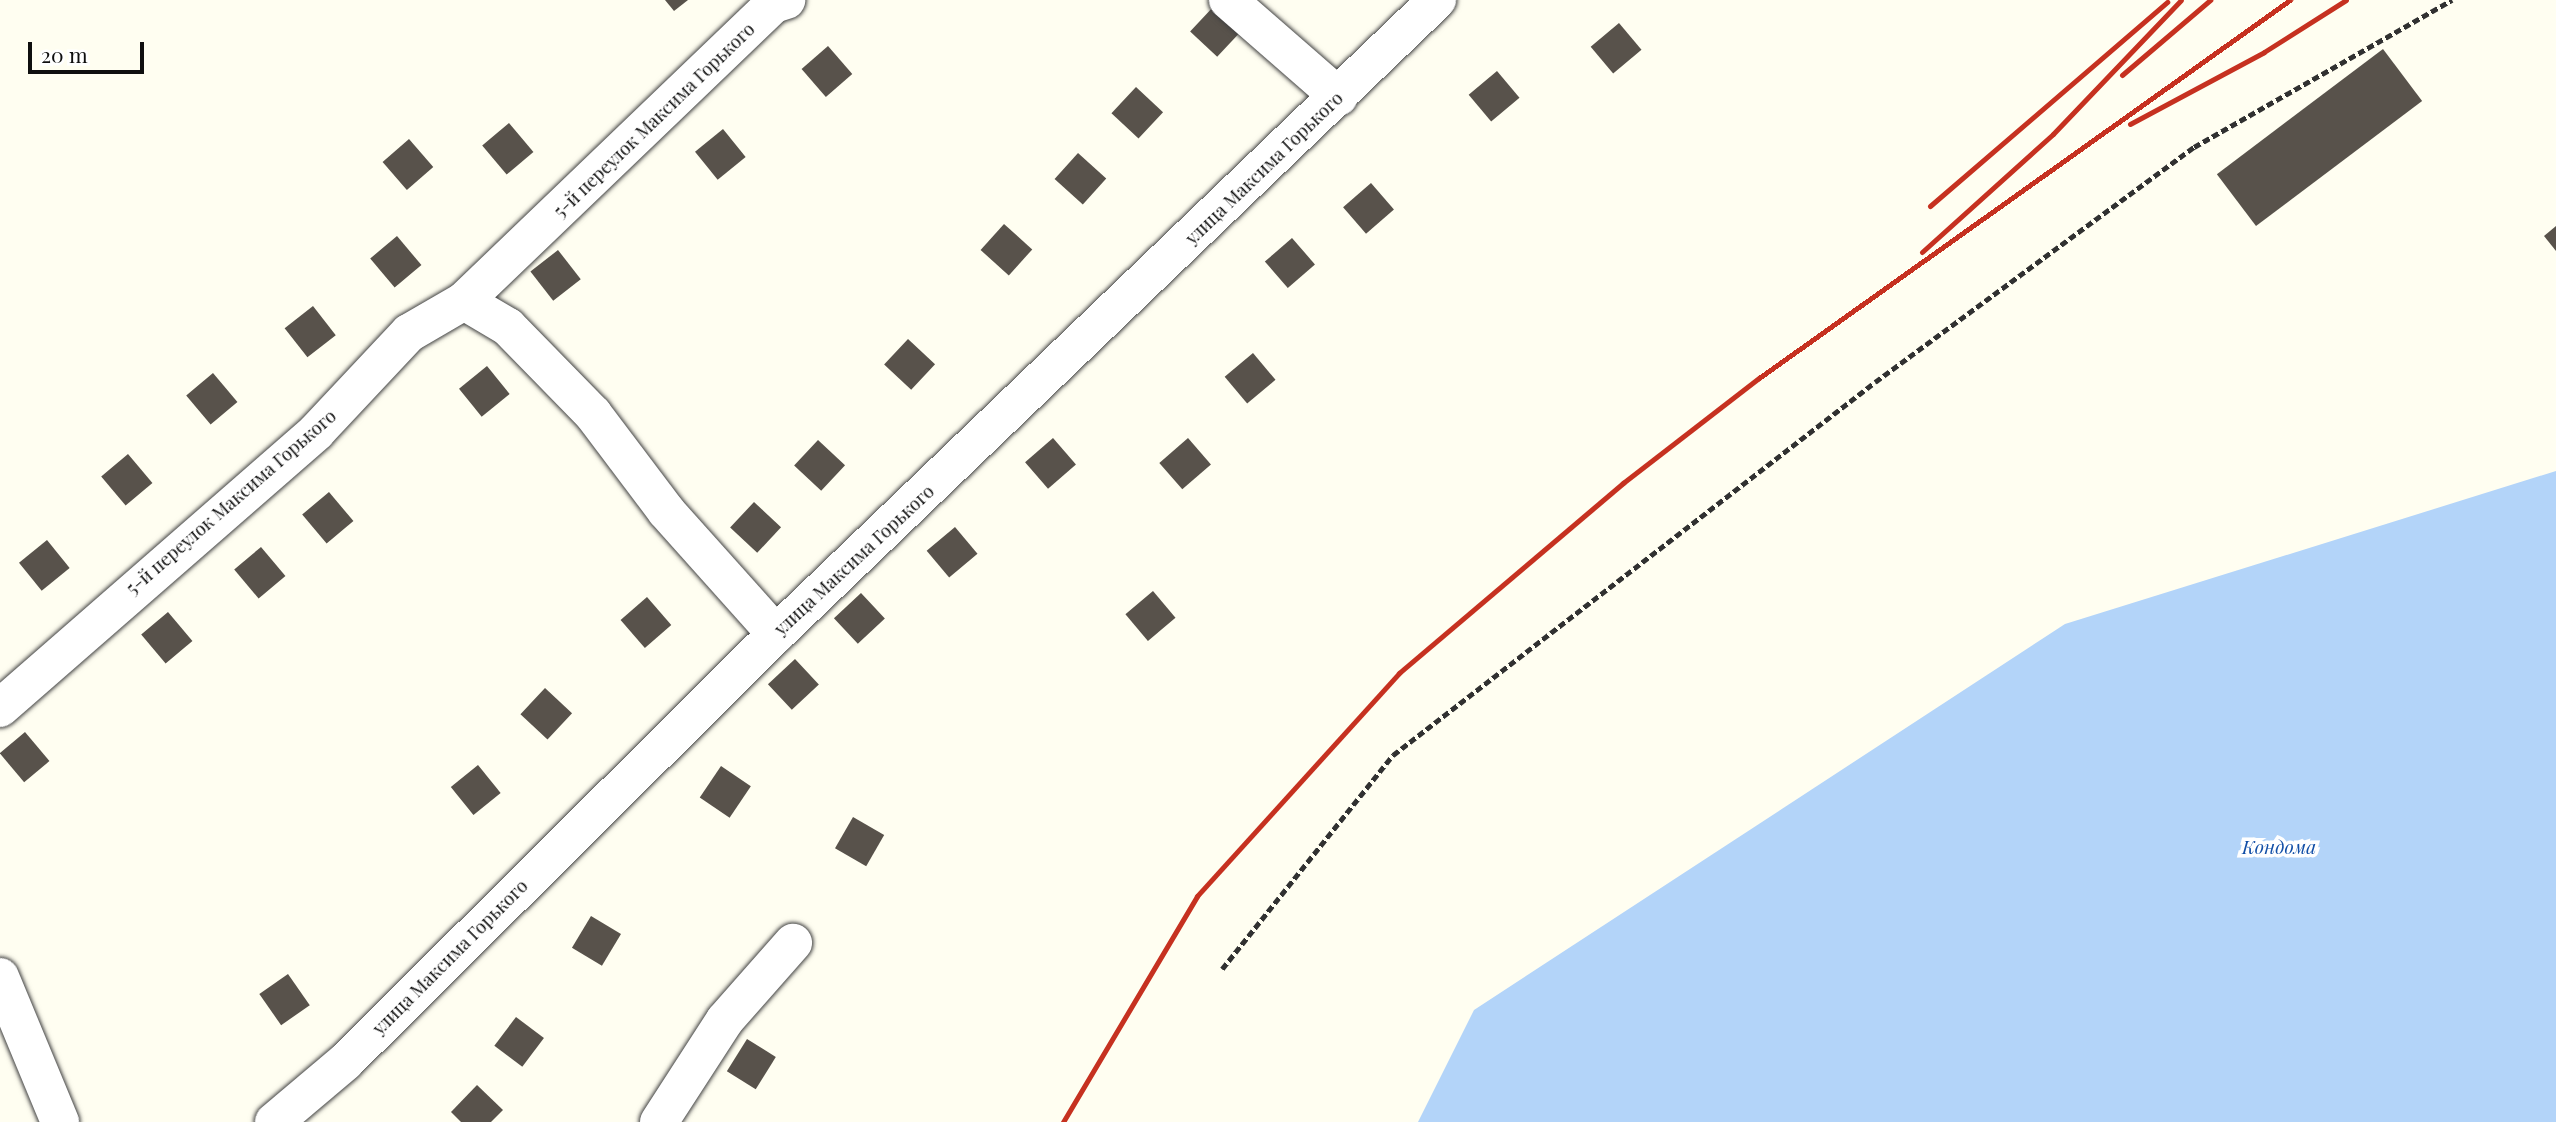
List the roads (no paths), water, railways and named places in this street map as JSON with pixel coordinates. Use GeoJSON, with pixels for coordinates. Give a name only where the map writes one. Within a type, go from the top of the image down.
{"type":"FeatureCollection","features":[{"type":"Feature","properties":{"kind":"street","name":"5-й переулок Максима Горького"},"geometry":{"type":"LineString","coordinates":[[0,708],[316,432],[409,333],[464,301],[774,4],[786,0]]}},
{"type":"Feature","properties":{"kind":"street"},"geometry":{"type":"LineString","coordinates":[[1228,0],[1339,97]]}},
{"type":"Feature","properties":{"kind":"street","name":"улица Максима Горького"},"geometry":{"type":"LineString","coordinates":[[274,1122],[345,1062],[776,634],[1339,97],[1437,0]]}},
{"type":"Feature","properties":{"kind":"street"},"geometry":{"type":"LineString","coordinates":[[464,301],[508,327],[593,414],[666,511],[776,634]]}},
{"type":"Feature","properties":{"kind":"street"},"geometry":{"type":"LineString","coordinates":[[659,1122],[725,1020],[793,943]]}},
{"type":"Feature","properties":{"kind":"street"},"geometry":{"type":"LineString","coordinates":[[0,977],[60,1122]]}},
{"type":"Feature","properties":{"kind":"water","name":"Кондома"},"geometry":{"type":"Polygon","coordinates":[[[2556,471],[2556,1122],[1418,1122],[1474,1010],[2065,624],[2556,471]]]}},
{"type":"Feature","properties":{"kind":"railway"},"geometry":{"type":"LineString","coordinates":[[1922,252],[2053,134],[2181,0]]}},
{"type":"Feature","properties":{"kind":"railway"},"geometry":{"type":"LineString","coordinates":[[2122,75],[2210,0]]}},
{"type":"Feature","properties":{"kind":"railway"},"geometry":{"type":"LineString","coordinates":[[1063,1122],[1197,896],[1399,673],[1623,483],[1759,378],[2290,0]]}},
{"type":"Feature","properties":{"kind":"railway"},"geometry":{"type":"LineString","coordinates":[[2130,124],[2264,52],[2346,0]]}},
{"type":"Feature","properties":{"kind":"railway"},"geometry":{"type":"LineString","coordinates":[[1930,206],[2167,2]]}}]}
